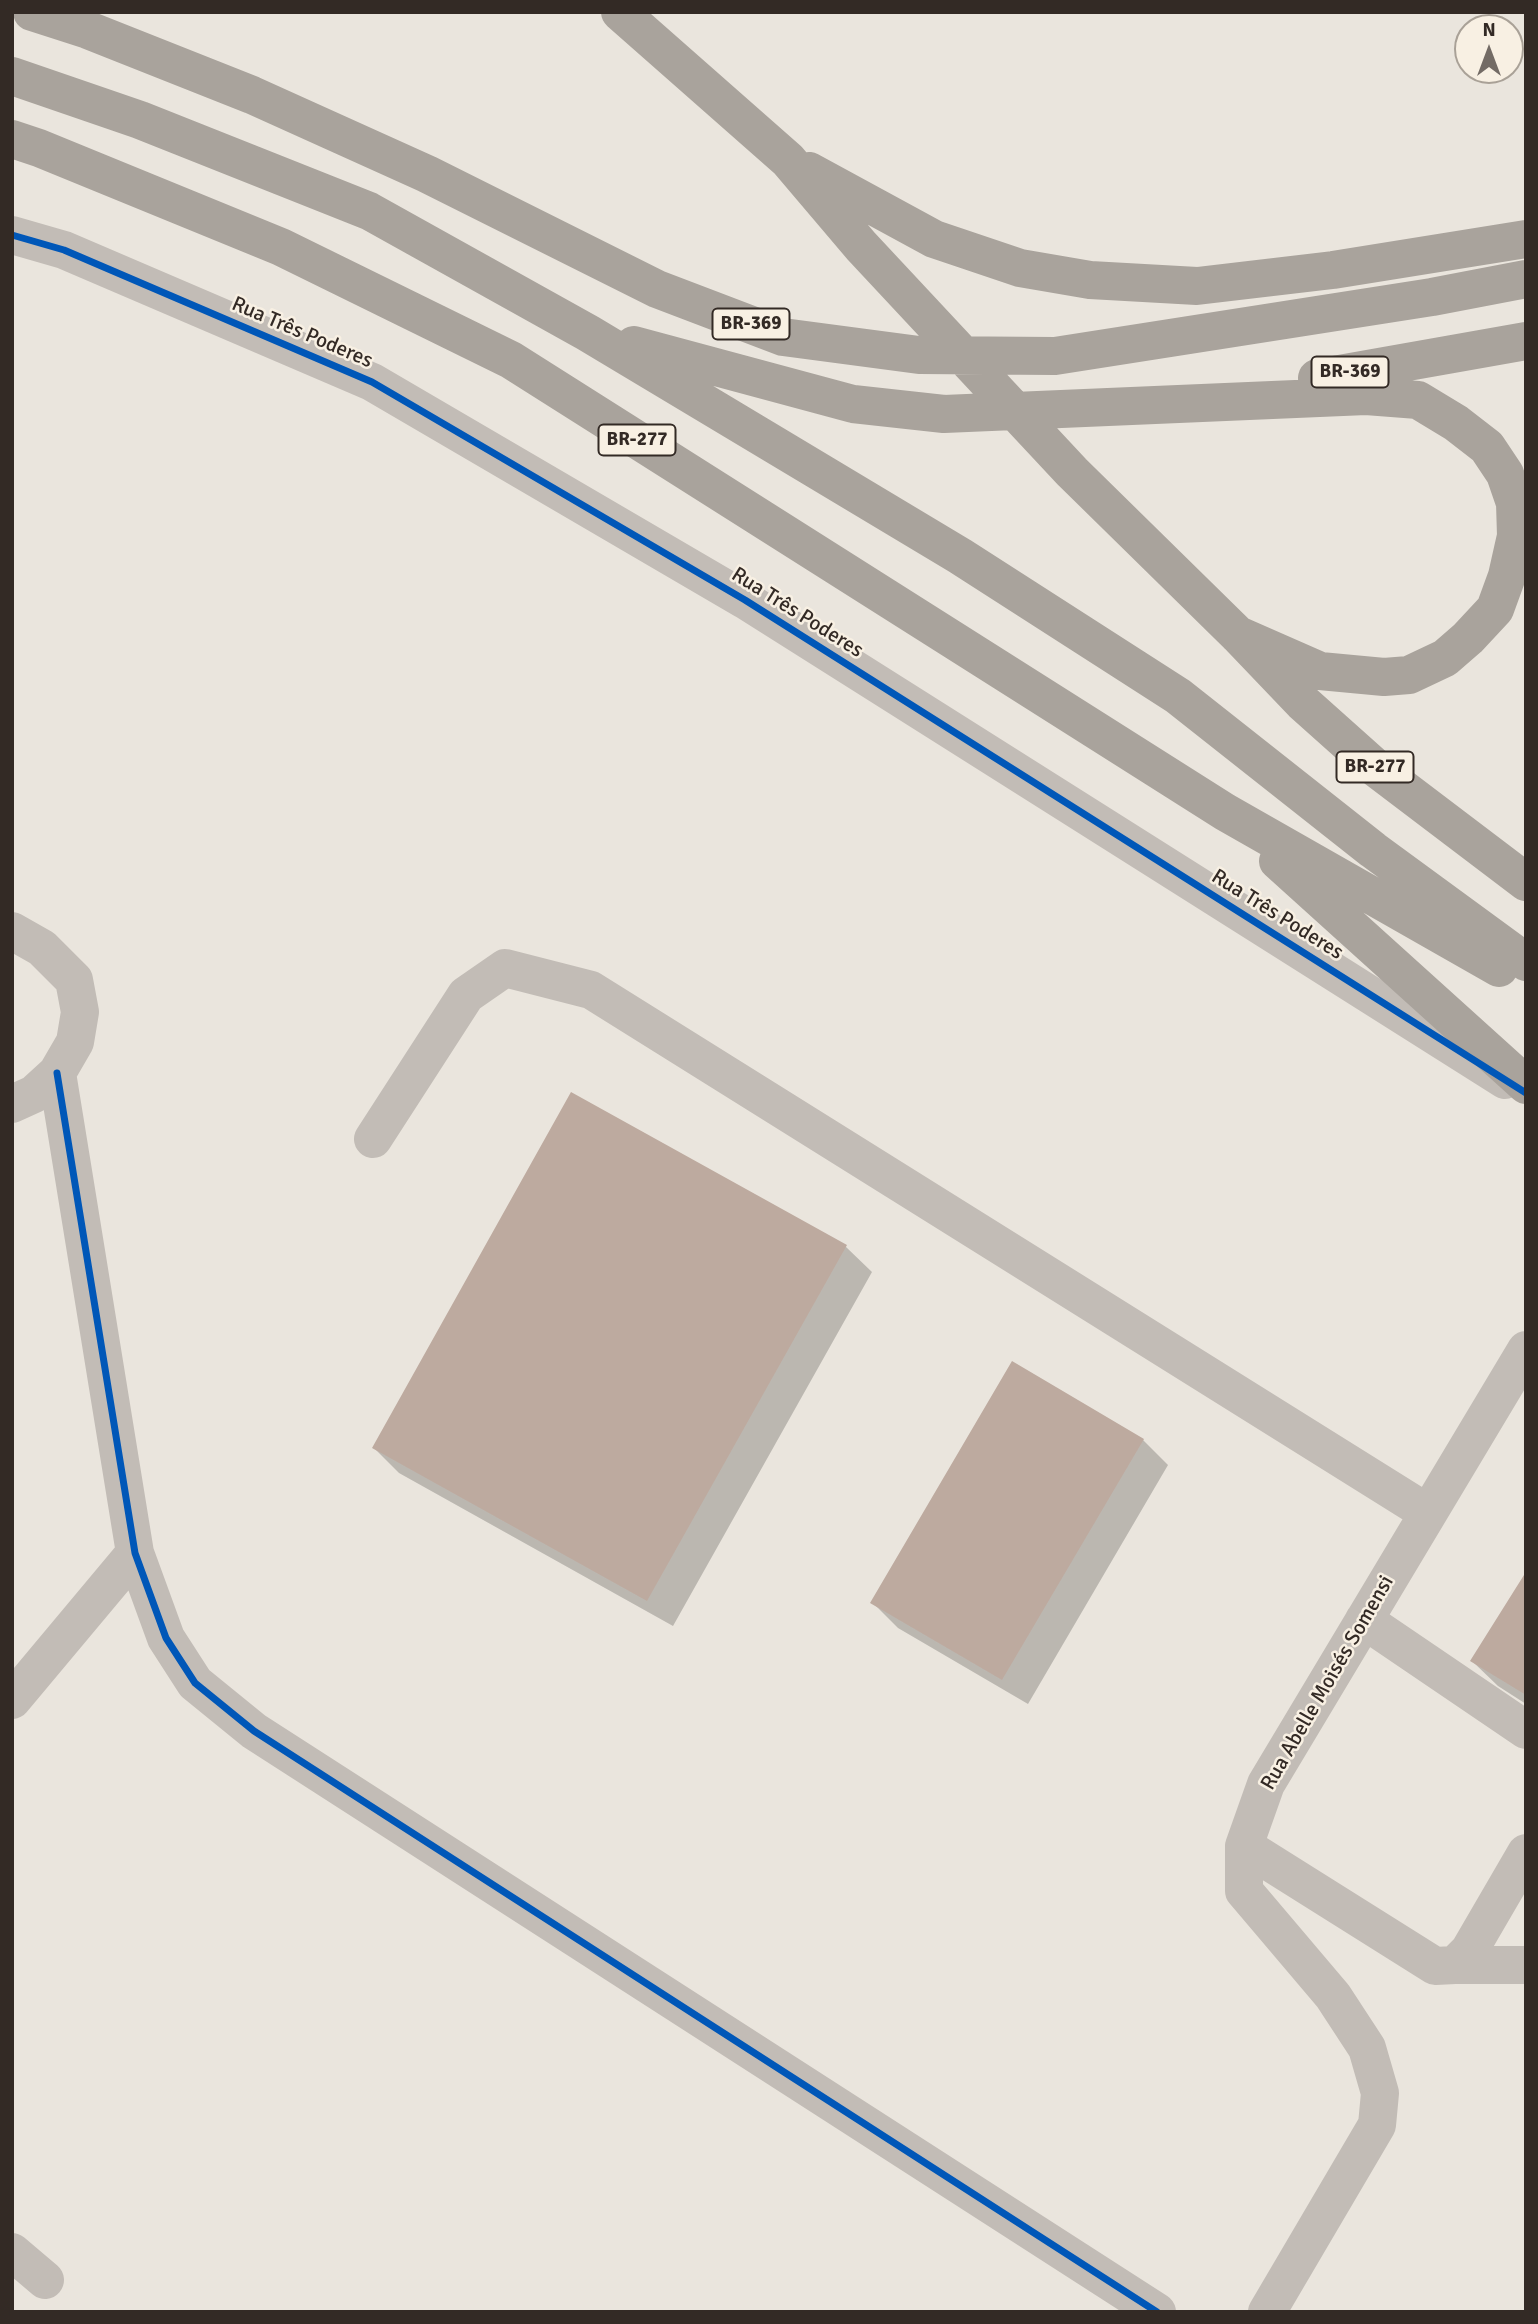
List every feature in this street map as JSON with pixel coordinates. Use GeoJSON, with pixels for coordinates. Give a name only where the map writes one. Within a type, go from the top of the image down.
{"type":"FeatureCollection","features":[{"type":"Feature","properties":{"kind":"highway","name":"BR-369"},"geometry":{"type":"LineString","coordinates":[[32,12],[88,30],[252,95],[427,174],[657,289],[783,337],[919,355],[1055,356],[1432,297],[1526,279]]}},
{"type":"Feature","properties":{"kind":"highway","name":"BR-277"},"geometry":{"type":"LineString","coordinates":[[620,12],[788,160],[861,246],[1072,472],[1238,635],[1302,702],[1377,769],[1526,882]]}},
{"type":"Feature","properties":{"kind":"highway"},"geometry":{"type":"LineString","coordinates":[[12,76],[140,120],[369,211],[588,332],[960,556],[1178,696],[1373,850],[1526,962]]}},
{"type":"Feature","properties":{"kind":"highway","name":"BR-277"},"geometry":{"type":"LineString","coordinates":[[12,139],[281,247],[511,360],[1224,812],[1526,983]]}},
{"type":"Feature","properties":{"kind":"highway"},"geometry":{"type":"LineString","coordinates":[[788,160],[934,239],[1020,268],[1090,280],[1197,286],[1333,270],[1526,239]]}},
{"type":"Feature","properties":{"kind":"highway","name":"BR-369"},"geometry":{"type":"LineString","coordinates":[[588,332],[853,404],[944,414],[1174,403],[1526,341]]}},
{"type":"Feature","properties":{"kind":"highway"},"geometry":{"type":"LineString","coordinates":[[1174,403],[1366,396],[1418,400],[1456,423],[1487,447],[1505,474],[1515,503],[1517,536],[1495,609],[1468,638],[1445,658],[1433,664],[1409,675],[1384,677],[1320,671],[1238,635]]}},
{"type":"Feature","properties":{"kind":"highway"},"geometry":{"type":"LineString","coordinates":[[1224,812],[1526,1085]]}},
{"type":"Feature","properties":{"kind":"street","name":"Rua Três Poderes"},"geometry":{"type":"LineString","coordinates":[[12,235],[64,250],[372,382],[745,600],[1526,1093]]}},
{"type":"Feature","properties":{"kind":"street"},"geometry":{"type":"LineString","coordinates":[[12,931],[42,948],[74,980],[80,1012],[75,1042],[57,1073],[34,1094],[12,1104]]}},
{"type":"Feature","properties":{"kind":"street"},"geometry":{"type":"LineString","coordinates":[[373,1139],[466,995],[505,968],[591,990],[1428,1513]]}},
{"type":"Feature","properties":{"kind":"street"},"geometry":{"type":"LineString","coordinates":[[57,1073],[135,1553],[166,1638],[195,1683],[254,1731],[1157,2312]]}},
{"type":"Feature","properties":{"kind":"street","name":"Rua Abelle Moisés Somensi"},"geometry":{"type":"LineString","coordinates":[[1267,2312],[1377,2124],[1380,2093],[1367,2048],[1333,1996],[1244,1891],[1244,1846],[1266,1784],[1526,1350]]}},
{"type":"Feature","properties":{"kind":"street"},"geometry":{"type":"LineString","coordinates":[[12,1700],[135,1553]]}},
{"type":"Feature","properties":{"kind":"street"},"geometry":{"type":"LineString","coordinates":[[1364,1620],[1526,1730]]}},
{"type":"Feature","properties":{"kind":"street"},"geometry":{"type":"LineString","coordinates":[[1244,1846],[1436,1966],[1526,1965]]}},
{"type":"Feature","properties":{"kind":"street"},"geometry":{"type":"LineString","coordinates":[[1455,1965],[1469,1951],[1526,1853]]}},
{"type":"Feature","properties":{"kind":"street"},"geometry":{"type":"LineString","coordinates":[[12,2252],[45,2280]]}},
{"type":"Feature","properties":{"kind":"building"},"geometry":{"type":"Polygon","coordinates":[[[571,1092],[847,1245],[647,1601],[372,1448],[571,1092]]]}},
{"type":"Feature","properties":{"kind":"building"},"geometry":{"type":"Polygon","coordinates":[[[1012,1361],[1144,1439],[1002,1680],[870,1603],[1012,1361]]]}},
{"type":"Feature","properties":{"kind":"building"},"geometry":{"type":"Polygon","coordinates":[[[1524,1575],[1526,1576],[1526,1695],[1470,1661],[1524,1575]]]}},
{"type":"Feature","properties":{"kind":"cycle path"},"geometry":{"type":"LineString","coordinates":[[12,235],[64,250],[372,382],[745,600],[1526,1093]]}},
{"type":"Feature","properties":{"kind":"cycle path"},"geometry":{"type":"LineString","coordinates":[[57,1073],[135,1553],[166,1638],[195,1683],[254,1731],[1157,2312]]}}]}
